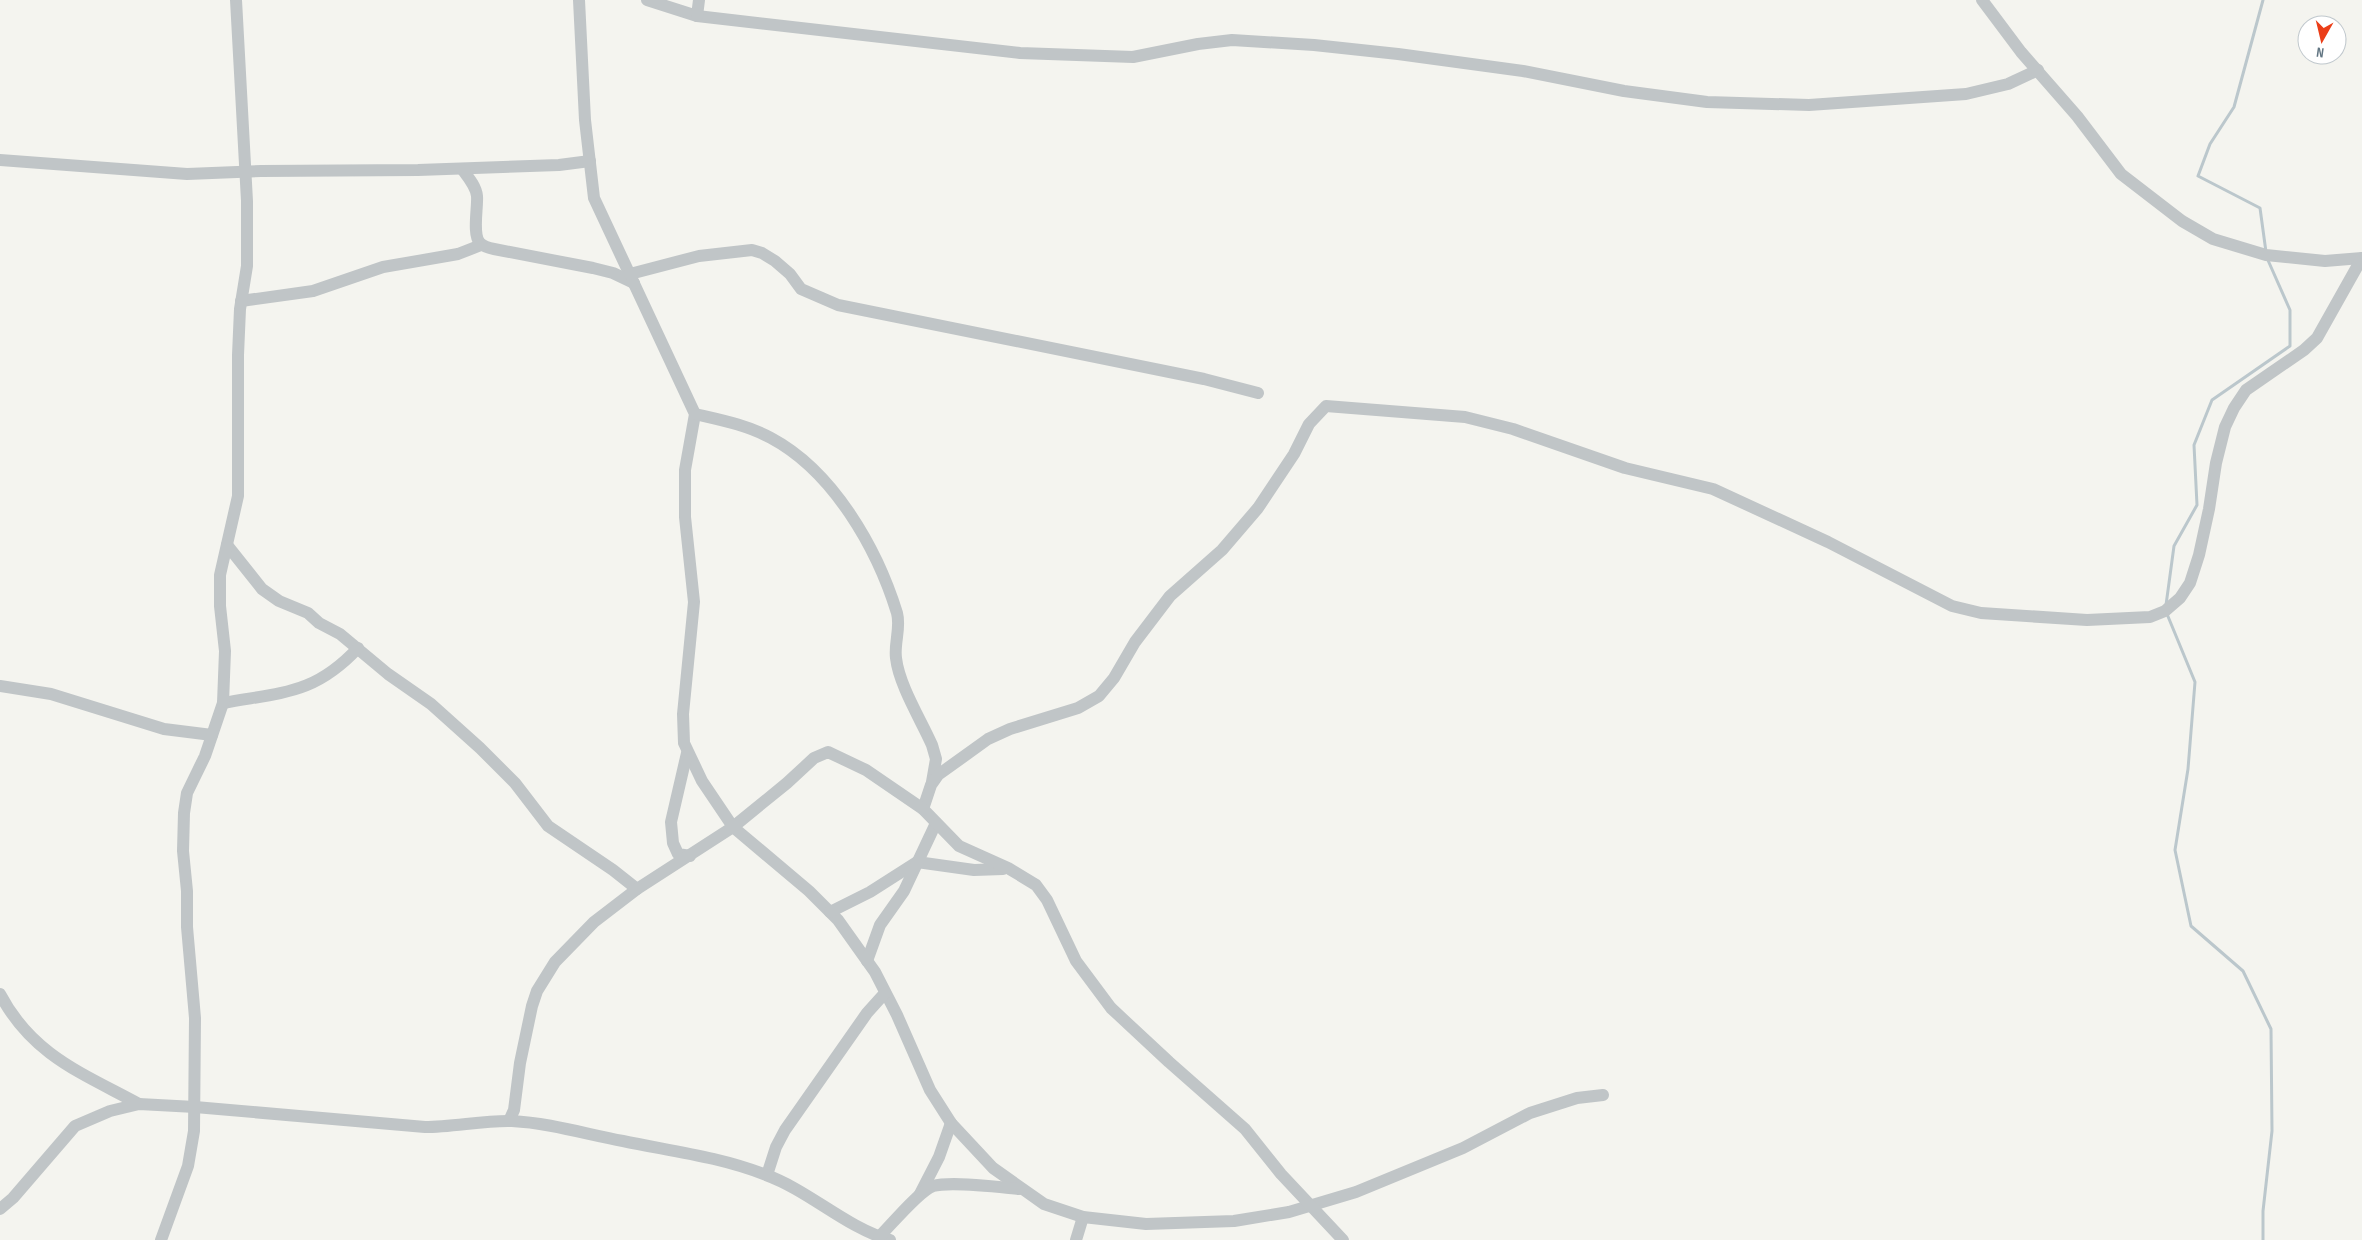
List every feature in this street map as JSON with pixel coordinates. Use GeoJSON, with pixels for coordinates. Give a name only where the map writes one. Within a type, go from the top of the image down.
{"type":"FeatureCollection","features":[{"type":"Feature","properties":{"kind":"street"},"geometry":{"type":"LineString","coordinates":[[161,1240],[188,1166],[194,1131],[193,1057],[195,1018],[187,928],[187,891],[183,851],[184,813],[187,793],[205,756],[223,703],[225,651],[220,589],[226,545],[236,511],[238,496],[237,395],[241,301],[247,266],[245,172],[236,0]]}},
{"type":"Feature","properties":{"kind":"street"},"geometry":{"type":"LineString","coordinates":[[579,0],[585,120],[597,206],[695,414],[685,470],[686,531],[694,602],[682,714],[687,753],[702,781],[733,827],[809,891],[830,912],[867,961],[875,972],[897,1015],[930,1090],[951,1123],[992,1168],[1044,1204],[1083,1217],[1122,1223],[1173,1224],[1234,1220],[1311,1206],[1356,1192],[1463,1148],[1530,1112],[1569,1100],[1603,1095]]}},
{"type":"Feature","properties":{"kind":"street"},"geometry":{"type":"LineString","coordinates":[[647,0],[697,16],[1020,53],[1133,57],[1198,44],[1232,40],[1314,45],[1523,71],[1624,91],[1707,102],[1809,105],[1966,94],[2008,84],[2038,70]]}},
{"type":"Feature","properties":{"kind":"street"},"geometry":{"type":"LineString","coordinates":[[697,16],[699,0]]}},
{"type":"Feature","properties":{"kind":"street"},"geometry":{"type":"LineString","coordinates":[[1982,0],[2021,52],[2038,70],[2121,174],[2182,221],[2213,239],[2266,256],[2325,261],[2362,258]]}},
{"type":"Feature","properties":{"kind":"street"},"geometry":{"type":"LineString","coordinates":[[0,160],[187,174],[462,169],[559,165],[590,161]]}},
{"type":"Feature","properties":{"kind":"street"},"geometry":{"type":"LineString","coordinates":[[462,169],[476,189],[478,241],[494,249],[613,273],[632,279],[699,256],[758,251],[782,266],[801,289],[838,305],[1204,379],[1258,393]]}},
{"type":"Feature","properties":{"kind":"street"},"geometry":{"type":"LineString","coordinates":[[241,301],[313,291],[383,267],[452,256],[474,249],[481,244]]}},
{"type":"Feature","properties":{"kind":"street"},"geometry":{"type":"LineString","coordinates":[[931,785],[938,775],[950,764],[988,738],[1010,729],[1078,708],[1100,696],[1114,678],[1135,642],[1170,596],[1222,550],[1258,508],[1294,454],[1310,424],[1326,406],[1465,416],[1513,429],[1625,468],[1713,489],[1828,542],[1952,606],[1981,613],[2087,620],[2150,617],[2165,611],[2180,598],[2190,583],[2199,555],[2225,427],[2234,408],[2246,390],[2304,350],[2317,338],[2362,258]]}},
{"type":"Feature","properties":{"kind":"street"},"geometry":{"type":"LineString","coordinates":[[695,414],[737,424],[773,438],[808,465],[838,496],[879,563],[897,614],[898,631],[895,649],[897,664],[934,750],[936,759],[931,785],[923,810]]}},
{"type":"Feature","properties":{"kind":"street"},"geometry":{"type":"LineString","coordinates":[[226,545],[255,581],[267,592],[279,600],[308,613],[320,623],[340,634],[388,674],[431,704],[469,737],[515,783],[548,826],[613,870],[637,889]]}},
{"type":"Feature","properties":{"kind":"street"},"geometry":{"type":"LineString","coordinates":[[223,703],[294,690],[314,684],[335,671],[358,648]]}},
{"type":"Feature","properties":{"kind":"street"},"geometry":{"type":"LineString","coordinates":[[0,686],[51,694],[164,729],[212,735]]}},
{"type":"Feature","properties":{"kind":"street"},"geometry":{"type":"LineString","coordinates":[[509,1121],[514,1110],[520,1063],[537,991],[555,962],[594,922],[637,889],[733,827],[787,783],[814,758],[828,752],[866,770],[923,810],[959,846],[1008,868],[1042,892],[1076,961],[1111,1008],[1238,1122],[1343,1240]]}},
{"type":"Feature","properties":{"kind":"street"},"geometry":{"type":"LineString","coordinates":[[687,753],[671,822],[671,834],[678,854],[690,856]]}},
{"type":"Feature","properties":{"kind":"street"},"geometry":{"type":"LineString","coordinates":[[867,961],[880,925],[904,891],[936,823]]}},
{"type":"Feature","properties":{"kind":"street"},"geometry":{"type":"LineString","coordinates":[[830,912],[870,892],[917,862],[974,870],[1008,868]]}},
{"type":"Feature","properties":{"kind":"street"},"geometry":{"type":"LineString","coordinates":[[768,1175],[776,1147],[785,1130],[866,1013],[885,993]]}},
{"type":"Feature","properties":{"kind":"street"},"geometry":{"type":"LineString","coordinates":[[0,994],[10,1014],[42,1048],[74,1070],[139,1104]]}},
{"type":"Feature","properties":{"kind":"street"},"geometry":{"type":"LineString","coordinates":[[0,1210],[13,1198],[75,1126],[110,1111],[139,1104],[425,1127],[450,1127],[509,1121],[539,1124],[699,1156],[768,1175],[884,1238],[920,1194],[940,1157],[951,1123]]}},
{"type":"Feature","properties":{"kind":"street"},"geometry":{"type":"LineString","coordinates":[[920,1194],[933,1186],[964,1185],[1020,1189]]}},
{"type":"Feature","properties":{"kind":"street"},"geometry":{"type":"LineString","coordinates":[[1076,1240],[1083,1217]]}},
{"type":"Feature","properties":{"kind":"waterway"},"geometry":{"type":"LineString","coordinates":[[2263,0],[2234,107],[2210,144],[2198,176],[2260,208],[2266,252]]}},
{"type":"Feature","properties":{"kind":"waterway"},"geometry":{"type":"LineString","coordinates":[[2166,605],[2174,546],[2197,505],[2194,445],[2212,400],[2290,346],[2290,310],[2267,258]]}},
{"type":"Feature","properties":{"kind":"waterway"},"geometry":{"type":"LineString","coordinates":[[2167,614],[2195,682],[2188,769],[2175,850],[2191,926],[2243,971],[2271,1029],[2272,1131],[2263,1211],[2263,1240]]}}]}
